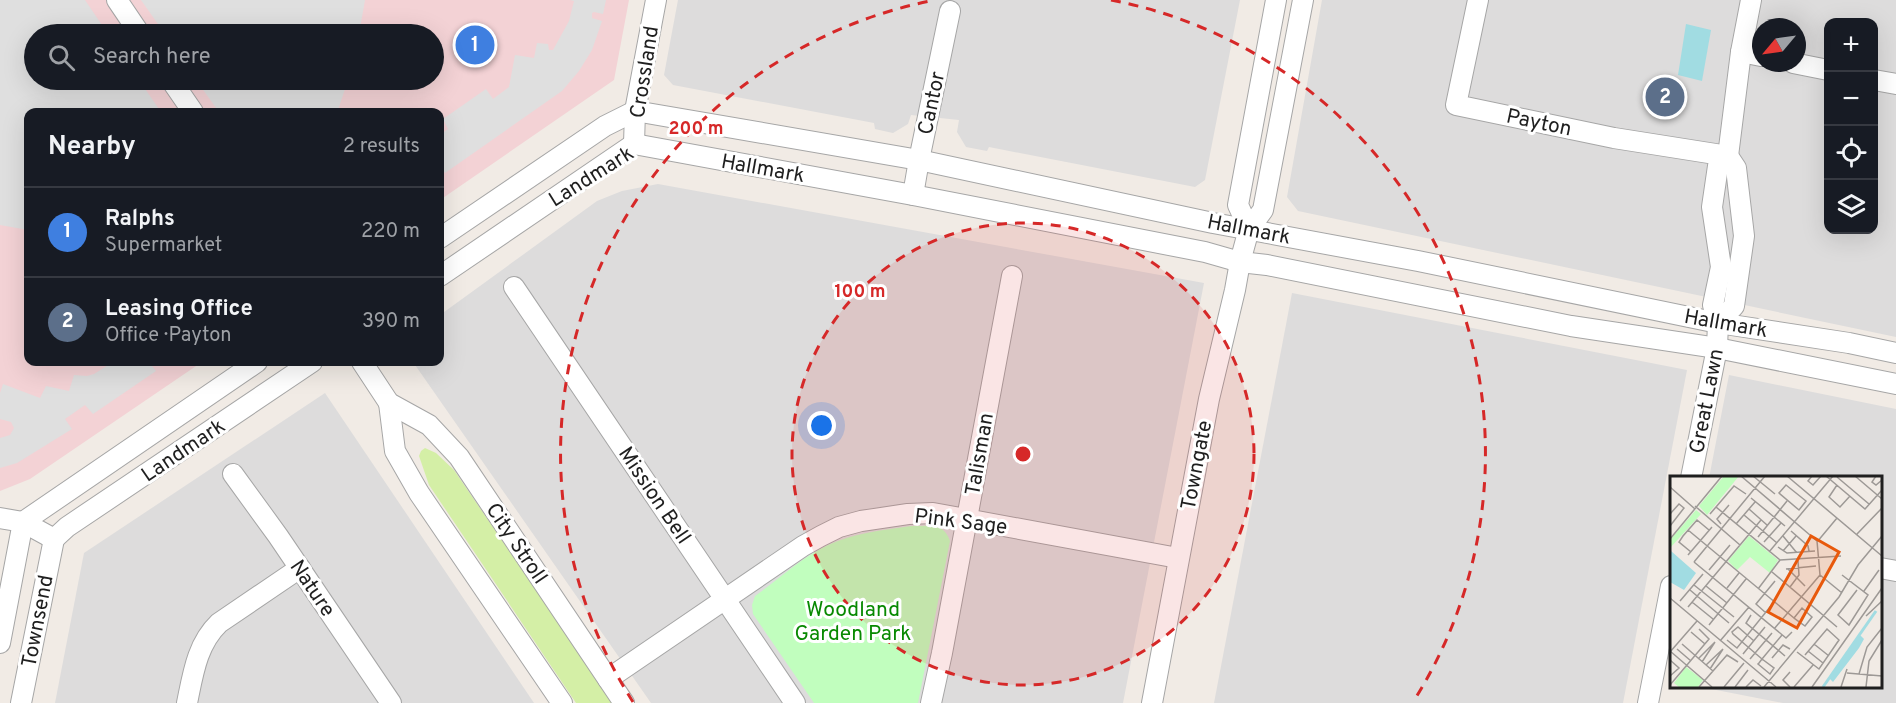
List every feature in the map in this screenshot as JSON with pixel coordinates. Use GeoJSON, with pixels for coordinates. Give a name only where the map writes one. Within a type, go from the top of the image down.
{"type":"FeatureCollection","features":[{"type":"Feature","properties":{"kind":"street"},"geometry":{"type":"LineString","coordinates":[[117,0],[133,24]]}},
{"type":"Feature","properties":{"kind":"street","name":"Crossland"},"geometry":{"type":"LineString","coordinates":[[634,144],[636,111],[656,0]]}},
{"type":"Feature","properties":{"kind":"street"},"geometry":{"type":"LineString","coordinates":[[1249,229],[1238,205],[1276,0]]}},
{"type":"Feature","properties":{"kind":"street","name":"Towngate"},"geometry":{"type":"LineString","coordinates":[[1152,703],[1209,399],[1249,229],[1263,210],[1303,0]]}},
{"type":"Feature","properties":{"kind":"street","name":"Payton"},"geometry":{"type":"LineString","coordinates":[[1478,0],[1456,105],[1614,138],[1728,156]]}},
{"type":"Feature","properties":{"kind":"street"},"geometry":{"type":"LineString","coordinates":[[1719,323],[1713,305],[1721,267],[1712,207],[1718,166],[1728,156],[1741,52],[1751,0]]}},
{"type":"Feature","properties":{"kind":"street","name":"Cantor"},"geometry":{"type":"LineString","coordinates":[[913,195],[950,11]]}},
{"type":"Feature","properties":{"kind":"street"},"geometry":{"type":"LineString","coordinates":[[1741,52],[1752,54]]}},
{"type":"Feature","properties":{"kind":"street"},"geometry":{"type":"LineString","coordinates":[[1806,66],[1824,69]]}},
{"type":"Feature","properties":{"kind":"street"},"geometry":{"type":"LineString","coordinates":[[1878,81],[1896,84]]}},
{"type":"Feature","properties":{"kind":"street"},"geometry":{"type":"LineString","coordinates":[[178,90],[190,108]]}},
{"type":"Feature","properties":{"kind":"street","name":"Landmark"},"geometry":{"type":"LineString","coordinates":[[444,235],[605,126],[636,111]]}},
{"type":"Feature","properties":{"kind":"street","name":"Hallmark"},"geometry":{"type":"LineString","coordinates":[[636,111],[919,160],[1213,223],[1719,323],[1850,343],[1896,353]]}},
{"type":"Feature","properties":{"kind":"street","name":"Landmark"},"geometry":{"type":"LineString","coordinates":[[444,273],[634,144],[655,149]]}},
{"type":"Feature","properties":{"kind":"street","name":"Hallmark"},"geometry":{"type":"LineString","coordinates":[[655,149],[913,195],[1205,252],[1240,262],[1267,265],[1571,326],[1717,348],[1896,384]]}},
{"type":"Feature","properties":{"kind":"street"},"geometry":{"type":"LineString","coordinates":[[1719,323],[1734,306],[1744,236],[1736,168],[1728,156]]}},
{"type":"Feature","properties":{"kind":"street","name":"Talisman"},"geometry":{"type":"LineString","coordinates":[[931,703],[968,519],[1012,276]]}},
{"type":"Feature","properties":{"kind":"street","name":"Mission Bell"},"geometry":{"type":"LineString","coordinates":[[514,287],[795,703]]}},
{"type":"Feature","properties":{"kind":"street","name":"Great Lawn"},"geometry":{"type":"LineString","coordinates":[[1691,476],[1717,348],[1719,323]]}},
{"type":"Feature","properties":{"kind":"street","name":"Landmark"},"geometry":{"type":"LineString","coordinates":[[23,522],[251,366]]}},
{"type":"Feature","properties":{"kind":"street","name":"Landmark"},"geometry":{"type":"LineString","coordinates":[[54,539],[67,527],[306,366]]}},
{"type":"Feature","properties":{"kind":"street","name":"City Stroll"},"geometry":{"type":"LineString","coordinates":[[365,366],[389,403],[395,451],[419,493],[562,703]]}},
{"type":"Feature","properties":{"kind":"street","name":"City Stroll"},"geometry":{"type":"LineString","coordinates":[[389,403],[429,425],[459,457],[624,703]]}},
{"type":"Feature","properties":{"kind":"street","name":"Nature"},"geometry":{"type":"LineString","coordinates":[[233,474],[391,703]]}},
{"type":"Feature","properties":{"kind":"street","name":"Pink Sage"},"geometry":{"type":"LineString","coordinates":[[608,679],[803,546],[839,527],[861,521],[933,513],[1178,558]]}},
{"type":"Feature","properties":{"kind":"street"},"geometry":{"type":"LineString","coordinates":[[0,518],[23,522],[54,539]]}},
{"type":"Feature","properties":{"kind":"street","name":"Townsend"},"geometry":{"type":"LineString","coordinates":[[0,643],[23,522]]}},
{"type":"Feature","properties":{"kind":"street","name":"Townsend"},"geometry":{"type":"LineString","coordinates":[[21,703],[54,539]]}},
{"type":"Feature","properties":{"kind":"street"},"geometry":{"type":"LineString","coordinates":[[187,703],[202,643],[210,631],[300,568]]}},
{"type":"Feature","properties":{"kind":"street"},"geometry":{"type":"LineString","coordinates":[[1881,568],[1896,571]]}},
{"type":"Feature","properties":{"kind":"street"},"geometry":{"type":"LineString","coordinates":[[1653,702],[1670,592]]}},
{"type":"Feature","properties":{"kind":"shaded area"},"geometry":{"type":"Polygon","coordinates":[[[0,0],[629,0],[614,80],[444,197],[444,108],[24,108],[24,366],[196,366],[30,479],[0,491],[0,0]]]}},
{"type":"Feature","properties":{"kind":"shaded area"},"geometry":{"type":"Polygon","coordinates":[[[0,0],[85,0],[101,24],[24,24],[24,90],[146,90],[158,108],[24,108],[24,229],[0,225],[0,0]]]}},
{"type":"Feature","properties":{"kind":"shaded area"},"geometry":{"type":"Polygon","coordinates":[[[141,0],[365,0],[361,24],[158,24],[141,0]]]}},
{"type":"Feature","properties":{"kind":"shaded area"},"geometry":{"type":"Polygon","coordinates":[[[570,0],[606,0],[603,14],[592,13],[592,18],[602,21],[592,50],[579,71],[562,91],[445,173],[444,132],[448,129],[444,118],[486,89],[493,99],[509,87],[515,55],[534,58],[537,43],[548,44],[549,50],[553,50],[569,21],[574,1],[570,0]]]}},
{"type":"Feature","properties":{"kind":"shaded area"},"geometry":{"type":"Polygon","coordinates":[[[678,0],[1240,0],[1205,180],[1195,187],[989,147],[987,151],[966,147],[957,132],[959,120],[911,115],[908,124],[893,133],[875,129],[874,123],[673,85],[664,75],[678,0]]]}},
{"type":"Feature","properties":{"kind":"shaded area"},"geometry":{"type":"Polygon","coordinates":[[[1322,0],[1896,0],[1896,337],[1298,211],[1287,197],[1322,0]]]}},
{"type":"Feature","properties":{"kind":"shaded area"},"geometry":{"type":"Polygon","coordinates":[[[203,90],[345,90],[339,108],[216,108],[203,90]]]}},
{"type":"Feature","properties":{"kind":"shaded area"},"geometry":{"type":"Polygon","coordinates":[[[658,184],[1204,283],[1123,703],[651,703],[416,366],[444,366],[444,312],[597,201],[622,191],[658,184]]]}},
{"type":"Feature","properties":{"kind":"shaded area"},"geometry":{"type":"Polygon","coordinates":[[[1292,293],[1687,370],[1623,703],[1214,703],[1292,293]]]}},
{"type":"Feature","properties":{"kind":"shaded area"},"geometry":{"type":"Polygon","coordinates":[[[107,366],[152,366],[156,371],[93,414],[85,405],[65,419],[72,429],[17,463],[0,468],[0,438],[10,435],[14,428],[11,422],[0,419],[0,393],[3,384],[40,398],[46,386],[69,391],[74,375],[94,374],[107,366]]]}},
{"type":"Feature","properties":{"kind":"shaded area"},"geometry":{"type":"Polygon","coordinates":[[[1729,375],[1896,409],[1896,703],[1783,703],[1706,688],[1881,688],[1881,476],[1709,476],[1729,375]]]}},
{"type":"Feature","properties":{"kind":"shaded area"},"geometry":{"type":"Polygon","coordinates":[[[325,393],[534,703],[55,703],[84,553],[325,393]]]}},
{"type":"Feature","properties":{"kind":"green space"},"geometry":{"type":"Polygon","coordinates":[[[425,448],[436,453],[454,470],[613,703],[576,703],[429,485],[419,456],[425,448]]]}},
{"type":"Feature","properties":{"kind":"green space","name":"Woodland Garden Park"},"geometry":{"type":"Polygon","coordinates":[[[911,526],[935,526],[944,531],[950,541],[918,703],[814,703],[753,614],[752,605],[755,596],[800,562],[828,545],[859,535],[911,526]]]}},
{"type":"Feature","properties":{"kind":"water"},"geometry":{"type":"Polygon","coordinates":[[[1686,24],[1711,30],[1702,81],[1678,75],[1686,24]]]}},
{"type":"Feature","properties":{"kind":"place","name":"Ralphs"},"geometry":{"type":"Point","coordinates":[475,45]}},
{"type":"Feature","properties":{"kind":"place","name":"Leasing Office"},"geometry":{"type":"Point","coordinates":[1665,97]}}]}
